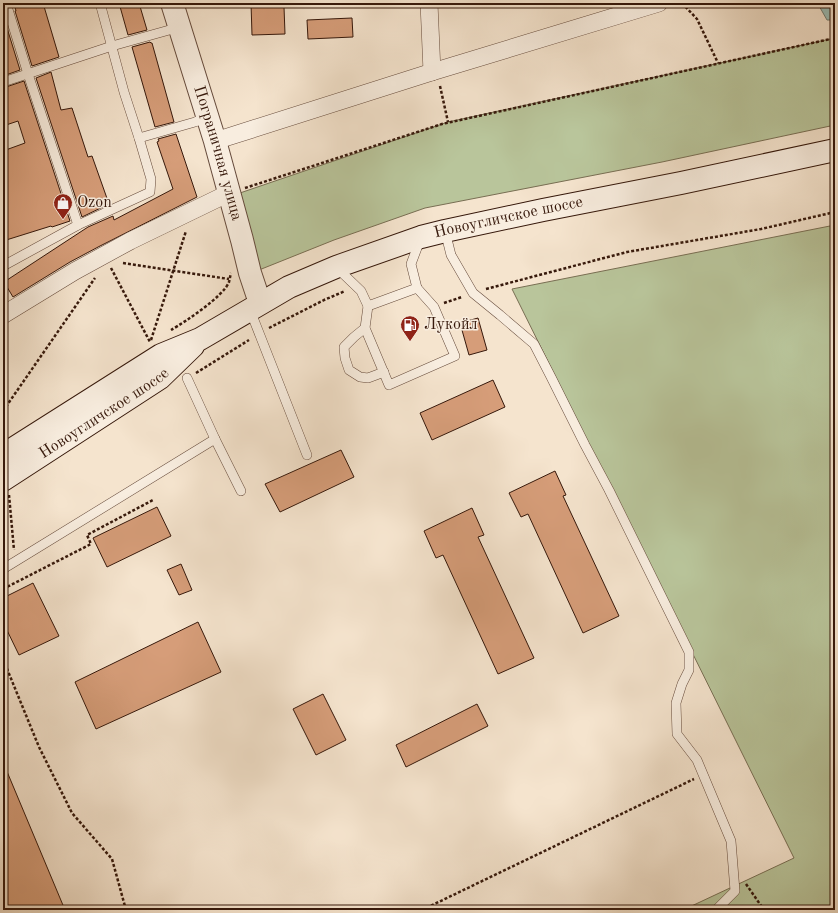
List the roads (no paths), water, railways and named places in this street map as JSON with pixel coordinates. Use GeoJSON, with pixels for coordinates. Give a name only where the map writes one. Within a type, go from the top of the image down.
{"type":"FeatureCollection","features":[{"type":"Feature","properties":{"kind":"main road","name":"Пограничная улица"},"geometry":{"type":"LineString","coordinates":[[172,3],[215,141],[250,273],[255,307]]}},
{"type":"Feature","properties":{"kind":"main road","name":"Новоугличское шоссе"},"geometry":{"type":"LineString","coordinates":[[3,455],[161,355],[200,339],[289,287],[336,268],[421,237],[445,231],[835,150]]}},
{"type":"Feature","properties":{"kind":"main road","name":"Новоугличское шоссе"},"geometry":{"type":"LineString","coordinates":[[6,486],[160,378],[200,339]]}},
{"type":"Feature","properties":{"kind":"street"},"geometry":{"type":"LineString","coordinates":[[429,3],[434,71]]}},
{"type":"Feature","properties":{"kind":"street"},"geometry":{"type":"LineString","coordinates":[[215,141],[434,71],[659,3]]}},
{"type":"Feature","properties":{"kind":"street"},"geometry":{"type":"LineString","coordinates":[[3,315],[75,271],[130,241],[229,193]]}},
{"type":"Feature","properties":{"kind":"lane"},"geometry":{"type":"LineString","coordinates":[[6,3],[78,225]]}},
{"type":"Feature","properties":{"kind":"lane"},"geometry":{"type":"LineString","coordinates":[[3,266],[78,225],[150,192],[151,180],[124,92],[100,3]]}},
{"type":"Feature","properties":{"kind":"lane"},"geometry":{"type":"LineString","coordinates":[[3,82],[112,46],[180,27]]}},
{"type":"Feature","properties":{"kind":"lane"},"geometry":{"type":"LineString","coordinates":[[139,138],[207,118]]}},
{"type":"Feature","properties":{"kind":"lane"},"geometry":{"type":"LineString","coordinates":[[445,231],[451,255],[473,293],[534,344],[609,490],[689,652],[689,670],[682,684],[676,703],[677,734],[697,760],[731,841],[735,891],[716,910]]}},
{"type":"Feature","properties":{"kind":"lane"},"geometry":{"type":"LineString","coordinates":[[336,268],[361,291],[368,306],[365,328],[389,385],[456,356],[434,307],[417,288],[411,264],[421,237]]}},
{"type":"Feature","properties":{"kind":"lane"},"geometry":{"type":"LineString","coordinates":[[368,306],[417,288]]}},
{"type":"Feature","properties":{"kind":"lane"},"geometry":{"type":"LineString","coordinates":[[255,307],[307,455]]}},
{"type":"Feature","properties":{"kind":"lane"},"geometry":{"type":"LineString","coordinates":[[365,328],[344,347],[345,358],[349,370],[360,377],[368,378],[384,372]]}},
{"type":"Feature","properties":{"kind":"lane"},"geometry":{"type":"LineString","coordinates":[[187,378],[241,491]]}},
{"type":"Feature","properties":{"kind":"lane"},"geometry":{"type":"LineString","coordinates":[[3,569],[215,439]]}},
{"type":"Feature","properties":{"kind":"water"},"geometry":{"type":"Polygon","coordinates":[[[835,3],[835,20],[827,20],[818,4],[835,3]]]}},
{"type":"Feature","properties":{"kind":"place","name":"Ozon"},"geometry":{"type":"Point","coordinates":[63,220]}},
{"type":"Feature","properties":{"kind":"place","name":"Лукойл"},"geometry":{"type":"Point","coordinates":[410,342]}}]}
